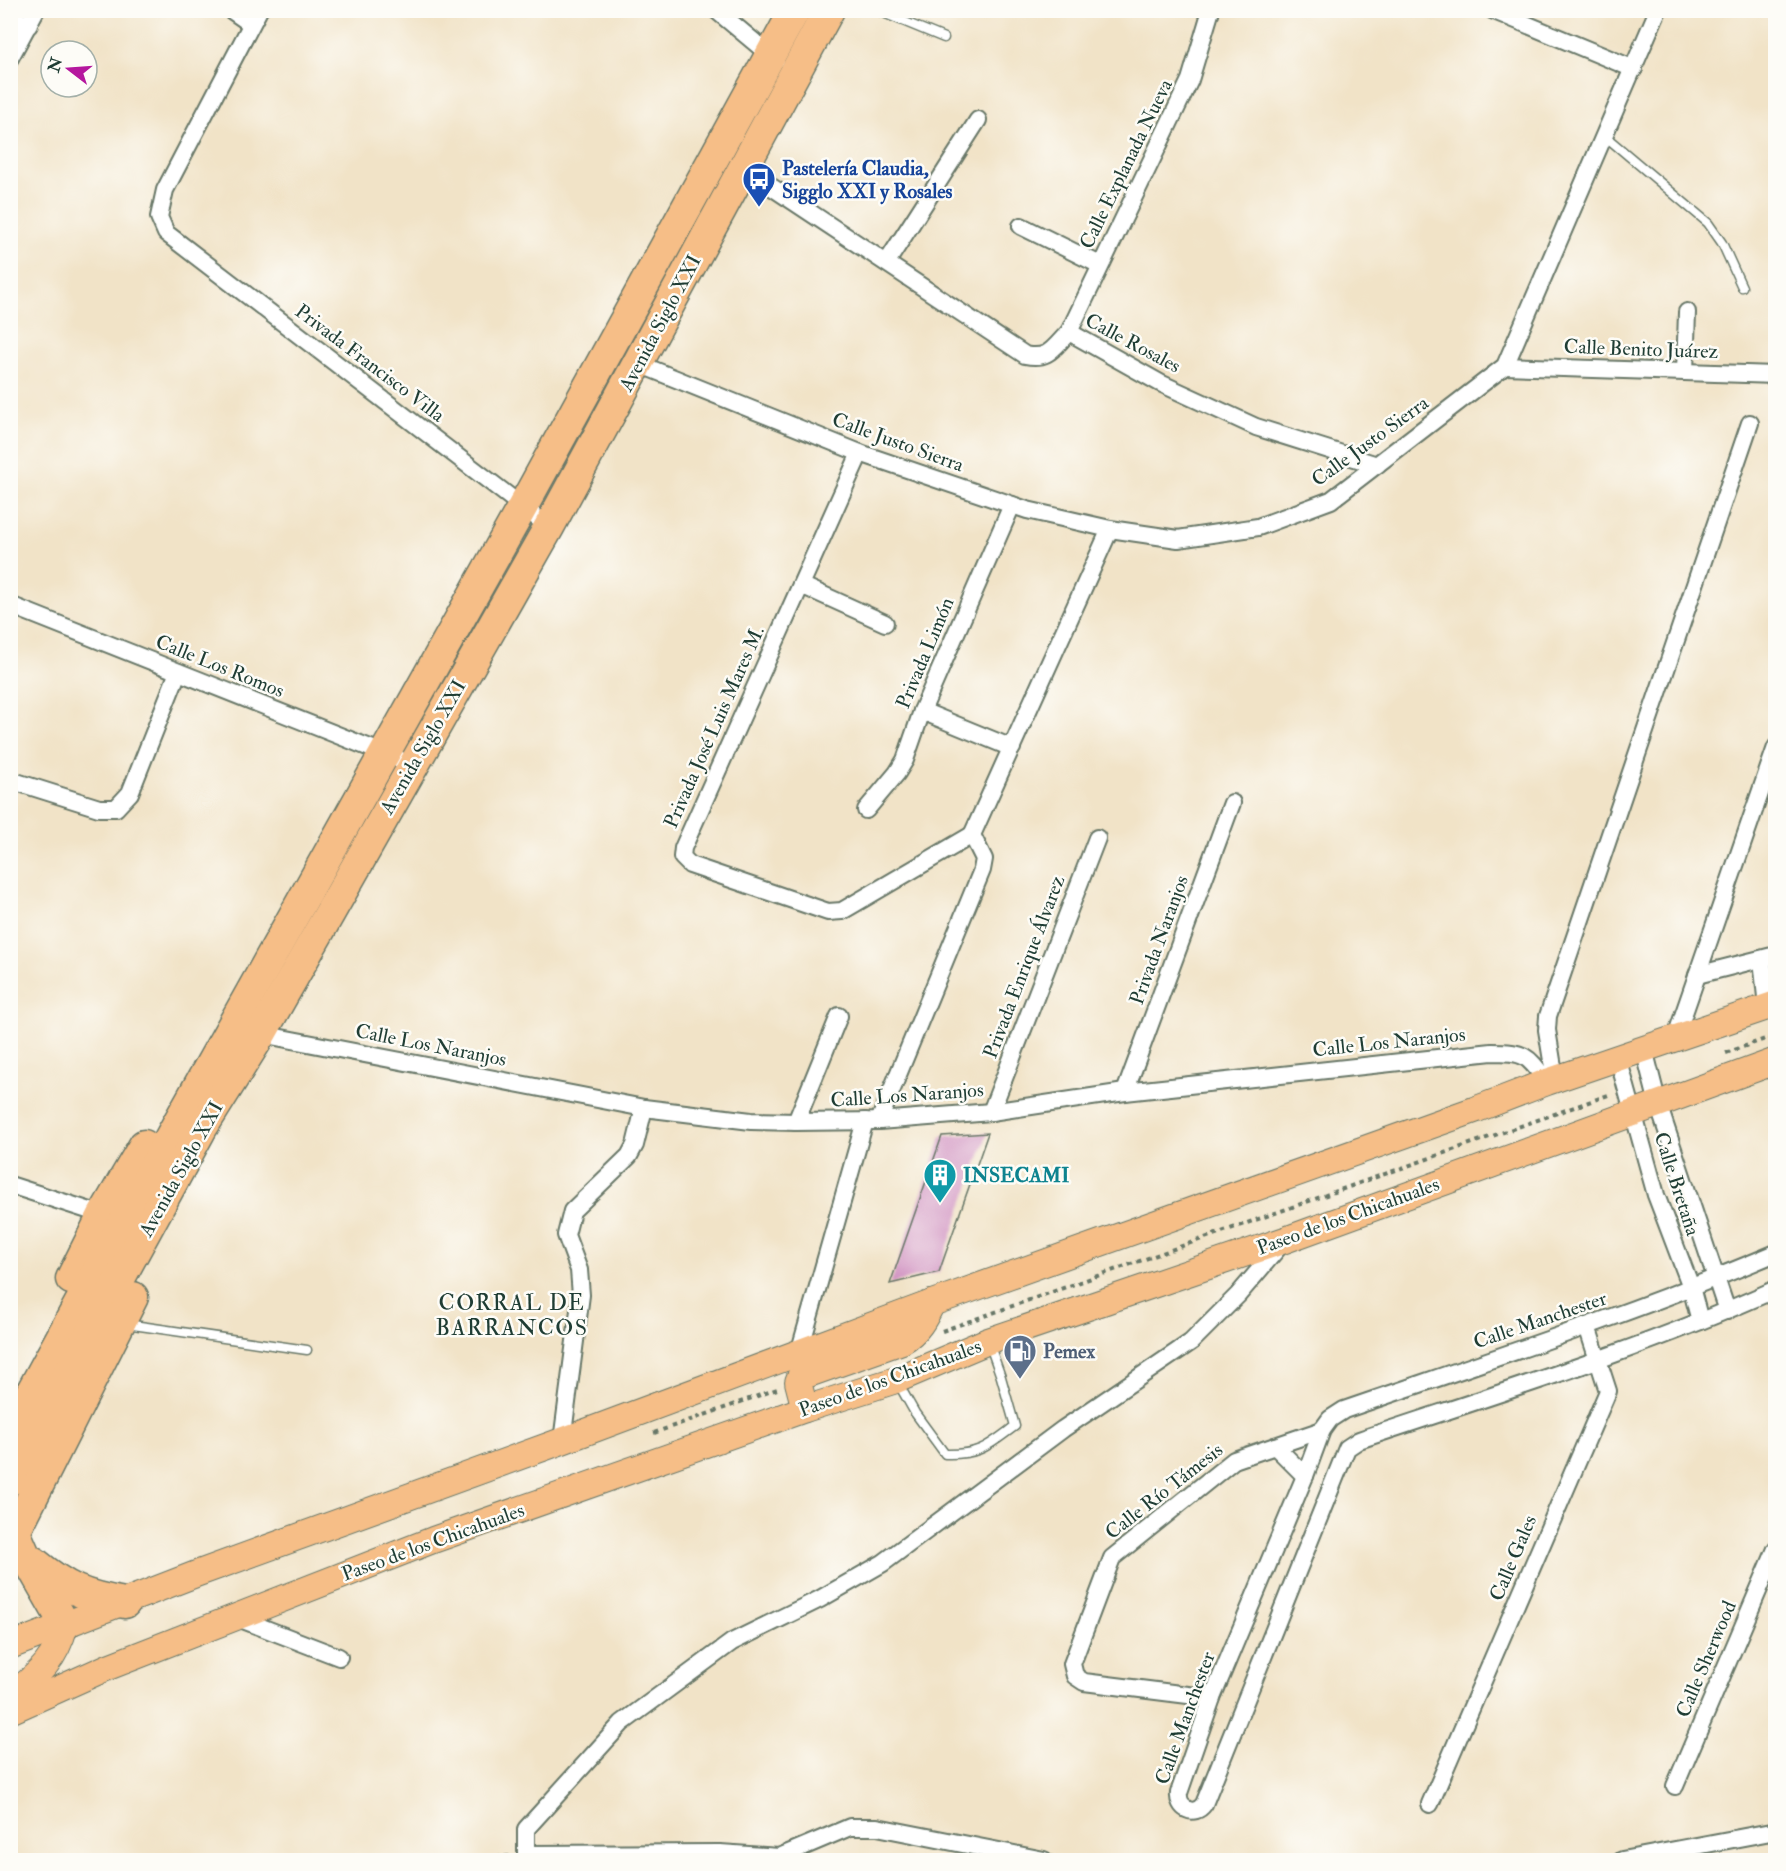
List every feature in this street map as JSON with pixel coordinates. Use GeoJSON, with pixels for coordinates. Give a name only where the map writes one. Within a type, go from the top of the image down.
{"type":"FeatureCollection","features":[{"type":"Feature","properties":{"kind":"highway","name":"Avenida Siglo XXI"},"geometry":{"type":"LineString","coordinates":[[10,1480],[191,1124],[282,935],[524,506],[795,10]]}},
{"type":"Feature","properties":{"kind":"highway","name":"Avenida Siglo XXI"},"geometry":{"type":"LineString","coordinates":[[10,1431],[191,1124],[259,1035],[549,527],[829,10]]}},
{"type":"Feature","properties":{"kind":"highway"},"geometry":{"type":"LineString","coordinates":[[10,1401],[103,1215],[204,1042],[242,986],[282,935]]}},
{"type":"Feature","properties":{"kind":"highway"},"geometry":{"type":"LineString","coordinates":[[17,1538],[120,1323],[244,1089],[258,1054],[259,1035]]}},
{"type":"Feature","properties":{"kind":"highway"},"geometry":{"type":"LineString","coordinates":[[17,1538],[57,1581],[74,1591],[94,1598],[125,1603]]}},
{"type":"Feature","properties":{"kind":"highway"},"geometry":{"type":"LineString","coordinates":[[17,1538],[65,1625]]}},
{"type":"Feature","properties":{"kind":"main road"},"geometry":{"type":"LineString","coordinates":[[10,1646],[196,1574],[932,1303],[1476,1109],[1551,1080],[1771,1005]]}},
{"type":"Feature","properties":{"kind":"main road","name":"Paseo de los Chicahuales"},"geometry":{"type":"LineString","coordinates":[[10,1711],[108,1667],[433,1540],[805,1409],[896,1380],[988,1341],[1285,1240],[1776,1061]]}},
{"type":"Feature","properties":{"kind":"main road"},"geometry":{"type":"LineString","coordinates":[[805,1409],[798,1382],[800,1377],[902,1341],[913,1334],[922,1323],[932,1303]]}},
{"type":"Feature","properties":{"kind":"main road"},"geometry":{"type":"LineString","coordinates":[[10,1697],[37,1675],[54,1656],[61,1643],[65,1625]]}},
{"type":"Feature","properties":{"kind":"street"},"geometry":{"type":"LineString","coordinates":[[231,10],[255,17]]}},
{"type":"Feature","properties":{"kind":"street"},"geometry":{"type":"LineString","coordinates":[[716,10],[793,76]]}},
{"type":"Feature","properties":{"kind":"street","name":"Calle Explanada Nueva"},"geometry":{"type":"LineString","coordinates":[[1069,332],[1190,80],[1211,10]]}},
{"type":"Feature","properties":{"kind":"street"},"geometry":{"type":"LineString","coordinates":[[1492,10],[1634,69]]}},
{"type":"Feature","properties":{"kind":"street","name":"Calle Justo Sierra"},"geometry":{"type":"LineString","coordinates":[[639,364],[860,453],[1012,505],[1110,529],[1178,539],[1258,527],[1330,500],[1505,366],[1658,10]]}},
{"type":"Feature","properties":{"kind":"street"},"geometry":{"type":"LineString","coordinates":[[10,17],[33,18],[10,58]]}},
{"type":"Feature","properties":{"kind":"street","name":"Privada Francisco Villa"},"geometry":{"type":"LineString","coordinates":[[255,17],[165,190],[159,216],[166,233],[549,527]]}},
{"type":"Feature","properties":{"kind":"street"},"geometry":{"type":"LineString","coordinates":[[887,262],[978,120]]}},
{"type":"Feature","properties":{"kind":"street","name":"Calle Rosales"},"geometry":{"type":"LineString","coordinates":[[743,168],[1025,355],[1037,358],[1047,355],[1069,332],[1160,383],[1256,427],[1377,465]]}},
{"type":"Feature","properties":{"kind":"street"},"geometry":{"type":"LineString","coordinates":[[1021,226],[1100,265]]}},
{"type":"Feature","properties":{"kind":"street"},"geometry":{"type":"LineString","coordinates":[[1684,372],[1687,312]]}},
{"type":"Feature","properties":{"kind":"street","name":"Calle Benito Juárez"},"geometry":{"type":"LineString","coordinates":[[1505,366],[1776,375]]}},
{"type":"Feature","properties":{"kind":"street"},"geometry":{"type":"LineString","coordinates":[[1551,1080],[1548,1017],[1750,423]]}},
{"type":"Feature","properties":{"kind":"street","name":"Privada José Luis Mares M."},"geometry":{"type":"LineString","coordinates":[[860,453],[683,848],[682,857],[690,865],[828,912],[842,911],[972,835]]}},
{"type":"Feature","properties":{"kind":"street","name":"Privada Limón"},"geometry":{"type":"LineString","coordinates":[[866,810],[901,767],[922,711],[1012,505]]}},
{"type":"Feature","properties":{"kind":"street"},"geometry":{"type":"LineString","coordinates":[[799,1353],[872,1121],[982,870],[984,859],[972,835],[1110,529]]}},
{"type":"Feature","properties":{"kind":"street"},"geometry":{"type":"LineString","coordinates":[[801,585],[885,623]]}},
{"type":"Feature","properties":{"kind":"street","name":"Calle Los Romos"},"geometry":{"type":"LineString","coordinates":[[10,605],[413,765]]}},
{"type":"Feature","properties":{"kind":"street"},"geometry":{"type":"LineString","coordinates":[[10,780],[99,808],[116,808],[130,794],[178,672]]}},
{"type":"Feature","properties":{"kind":"street"},"geometry":{"type":"LineString","coordinates":[[922,711],[1012,748]]}},
{"type":"Feature","properties":{"kind":"street"},"geometry":{"type":"LineString","coordinates":[[1675,1039],[1776,747]]}},
{"type":"Feature","properties":{"kind":"street","name":"Privada Naranjos"},"geometry":{"type":"LineString","coordinates":[[1125,1092],[1232,803]]}},
{"type":"Feature","properties":{"kind":"street","name":"Privada Enrique Álvarez"},"geometry":{"type":"LineString","coordinates":[[991,1112],[1097,838]]}},
{"type":"Feature","properties":{"kind":"street"},"geometry":{"type":"LineString","coordinates":[[1697,975],[1769,957],[1771,1005]]}},
{"type":"Feature","properties":{"kind":"street"},"geometry":{"type":"LineString","coordinates":[[795,1122],[839,1016]]}},
{"type":"Feature","properties":{"kind":"street","name":"Calle Los Naranjos"},"geometry":{"type":"LineString","coordinates":[[259,1035],[644,1108],[751,1121],[872,1121],[991,1112],[1125,1092],[1492,1052],[1509,1052],[1529,1058],[1551,1080]]}},
{"type":"Feature","properties":{"kind":"street","name":"Calle Bretaña"},"geometry":{"type":"LineString","coordinates":[[1644,1049],[1658,1104],[1727,1311]]}},
{"type":"Feature","properties":{"kind":"street","name":"Calle Bretaña"},"geometry":{"type":"LineString","coordinates":[[1618,1058],[1656,1195],[1691,1287],[1700,1321]]}},
{"type":"Feature","properties":{"kind":"street"},"geometry":{"type":"LineString","coordinates":[[562,1441],[581,1295],[579,1270],[566,1235],[572,1211],[629,1156],[635,1145],[644,1108]]}},
{"type":"Feature","properties":{"kind":"street"},"geometry":{"type":"LineString","coordinates":[[10,1185],[103,1215]]}},
{"type":"Feature","properties":{"kind":"street"},"geometry":{"type":"LineString","coordinates":[[1044,1860],[877,1827],[850,1827],[779,1857],[720,1853],[526,1854],[526,1829],[622,1723],[732,1642],[820,1599],[883,1563],[1063,1429],[1191,1342],[1238,1295],[1285,1240]]}},
{"type":"Feature","properties":{"kind":"street","name":"Calle Manchester"},"geometry":{"type":"LineString","coordinates":[[1347,1448],[1204,1804],[1195,1811],[1188,1810],[1181,1806],[1179,1793],[1212,1698],[1322,1430],[1330,1419],[1344,1410],[1587,1326],[1717,1278],[1776,1253]]}},
{"type":"Feature","properties":{"kind":"street"},"geometry":{"type":"LineString","coordinates":[[1322,1430],[1347,1448],[1359,1440],[1599,1360],[1727,1311],[1776,1289]]}},
{"type":"Feature","properties":{"kind":"street","name":"Calle Gales"},"geometry":{"type":"LineString","coordinates":[[1430,1804],[1608,1391],[1587,1326]]}},
{"type":"Feature","properties":{"kind":"street","name":"Calle Río Támesis"},"geometry":{"type":"LineString","coordinates":[[1212,1698],[1084,1682],[1075,1676],[1072,1664],[1112,1558],[1234,1460],[1322,1430]]}},
{"type":"Feature","properties":{"kind":"street"},"geometry":{"type":"LineString","coordinates":[[1275,1446],[1305,1476]]}},
{"type":"Feature","properties":{"kind":"street","name":"Calle Sherwood"},"geometry":{"type":"LineString","coordinates":[[1675,1786],[1776,1549]]}},
{"type":"Feature","properties":{"kind":"street"},"geometry":{"type":"LineString","coordinates":[[235,1617],[339,1657]]}},
{"type":"Feature","properties":{"kind":"street"},"geometry":{"type":"LineString","coordinates":[[1622,1860],[1776,1831]]}},
{"type":"Feature","properties":{"kind":"lane"},"geometry":{"type":"LineString","coordinates":[[876,10],[944,38]]}},
{"type":"Feature","properties":{"kind":"lane"},"geometry":{"type":"LineString","coordinates":[[1605,136],[1708,223],[1722,243],[1742,287]]}},
{"type":"Feature","properties":{"kind":"lane"},"geometry":{"type":"LineString","coordinates":[[120,1323],[307,1350]]}},
{"type":"Feature","properties":{"kind":"lane"},"geometry":{"type":"LineString","coordinates":[[896,1380],[915,1413],[945,1454],[982,1450],[1015,1426],[988,1341]]}},
{"type":"Feature","properties":{"kind":"path"},"geometry":{"type":"LineString","coordinates":[[460,1860],[526,1854]]}},
{"type":"Feature","properties":{"kind":"building","name":"INSECAMI"},"geometry":{"type":"Polygon","coordinates":[[[988,1133],[939,1272],[890,1284],[942,1136],[988,1133]]]}},
{"type":"Feature","properties":{"kind":"place","name":"Pastelería Claudia, Sigglo XXI y Rosales"},"geometry":{"type":"Point","coordinates":[759,208]}},
{"type":"Feature","properties":{"kind":"place","name":"INSECAMI"},"geometry":{"type":"Point","coordinates":[940,1204]}},
{"type":"Feature","properties":{"kind":"place","name":"Pemex"},"geometry":{"type":"Point","coordinates":[1020,1380]}},
{"type":"Feature","properties":{"kind":"district","name":"CORRAL DE BARRANCOS"},"geometry":{"type":"Point","coordinates":[512,1316]}}]}
